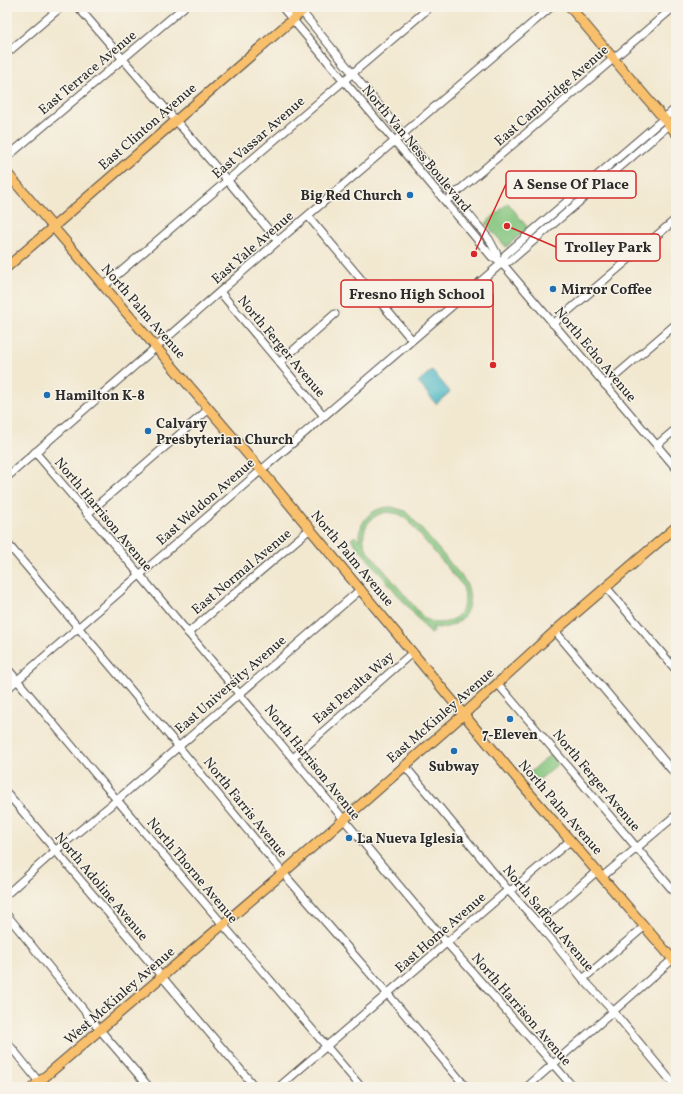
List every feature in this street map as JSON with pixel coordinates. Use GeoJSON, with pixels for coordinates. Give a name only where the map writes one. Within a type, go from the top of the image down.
{"type":"FeatureCollection","features":[{"type":"Feature","properties":{"kind":"main road"},"geometry":{"type":"LineString","coordinates":[[570,7],[613,59],[670,121],[676,133]]}},
{"type":"Feature","properties":{"kind":"main road","name":"East Clinton Avenue"},"geometry":{"type":"LineString","coordinates":[[7,267],[292,19],[302,8]]}},
{"type":"Feature","properties":{"kind":"main road","name":"North Palm Avenue"},"geometry":{"type":"LineString","coordinates":[[7,174],[261,470],[512,772],[674,961]]}},
{"type":"Feature","properties":{"kind":"main road","name":"East McKinley Avenue"},"geometry":{"type":"LineString","coordinates":[[222,925],[498,684],[555,631],[676,527]]}},
{"type":"Feature","properties":{"kind":"main road","name":"West McKinley Avenue"},"geometry":{"type":"LineString","coordinates":[[38,1085],[222,925]]}},
{"type":"Feature","properties":{"kind":"street"},"geometry":{"type":"LineString","coordinates":[[7,53],[61,7]]}},
{"type":"Feature","properties":{"kind":"street"},"geometry":{"type":"LineString","coordinates":[[78,7],[278,241]]}},
{"type":"Feature","properties":{"kind":"street","name":"East Terrace Avenue"},"geometry":{"type":"LineString","coordinates":[[7,157],[184,7]]}},
{"type":"Feature","properties":{"kind":"street","name":"North Van Ness Boulevard"},"geometry":{"type":"LineString","coordinates":[[282,7],[445,202],[492,257],[499,261]]}},
{"type":"Feature","properties":{"kind":"street","name":"East Vassar Avenue"},"geometry":{"type":"LineString","coordinates":[[104,286],[430,7]]}},
{"type":"Feature","properties":{"kind":"street","name":"East Yale Avenue"},"geometry":{"type":"LineString","coordinates":[[7,477],[403,133],[551,7]]}},
{"type":"Feature","properties":{"kind":"street","name":"East Cambridge Avenue"},"geometry":{"type":"LineString","coordinates":[[445,202],[674,7]]}},
{"type":"Feature","properties":{"kind":"street","name":"North Van Ness Boulevard"},"geometry":{"type":"LineString","coordinates":[[302,8],[352,73],[494,245],[499,261]]}},
{"type":"Feature","properties":{"kind":"street","name":"East Weldon Avenue"},"geometry":{"type":"LineString","coordinates":[[499,261],[510,260],[619,168],[670,121],[676,108]]}},
{"type":"Feature","properties":{"kind":"street","name":"East Weldon Avenue"},"geometry":{"type":"LineString","coordinates":[[7,689],[412,340],[499,261],[614,161],[670,121]]}},
{"type":"Feature","properties":{"kind":"street"},"geometry":{"type":"LineString","coordinates":[[614,161],[619,168]]}},
{"type":"Feature","properties":{"kind":"street"},"geometry":{"type":"LineString","coordinates":[[568,201],[573,207]]}},
{"type":"Feature","properties":{"kind":"street"},"geometry":{"type":"LineString","coordinates":[[308,216],[412,340]]}},
{"type":"Feature","properties":{"kind":"street"},"geometry":{"type":"LineString","coordinates":[[553,324],[676,219]]}},
{"type":"Feature","properties":{"kind":"street","name":"North Echo Avenue"},"geometry":{"type":"LineString","coordinates":[[499,261],[676,468]]}},
{"type":"Feature","properties":{"kind":"street","name":"North Ferger Avenue"},"geometry":{"type":"LineString","coordinates":[[220,292],[324,416]]}},
{"type":"Feature","properties":{"kind":"street"},"geometry":{"type":"LineString","coordinates":[[280,362],[335,314]]}},
{"type":"Feature","properties":{"kind":"street"},"geometry":{"type":"LineString","coordinates":[[605,384],[676,324]]}},
{"type":"Feature","properties":{"kind":"street"},"geometry":{"type":"LineString","coordinates":[[87,514],[209,409]]}},
{"type":"Feature","properties":{"kind":"street"},"geometry":{"type":"LineString","coordinates":[[657,445],[676,429]]}},
{"type":"Feature","properties":{"kind":"street","name":"North Harrison Avenue"},"geometry":{"type":"LineString","coordinates":[[35,452],[239,693],[343,820],[446,942],[573,1087]]}},
{"type":"Feature","properties":{"kind":"street","name":"East Normal Avenue"},"geometry":{"type":"LineString","coordinates":[[188,634],[310,529]]}},
{"type":"Feature","properties":{"kind":"street","name":"North Farris Avenue"},"geometry":{"type":"LineString","coordinates":[[7,543],[283,873],[466,1087]]}},
{"type":"Feature","properties":{"kind":"street"},"geometry":{"type":"LineString","coordinates":[[606,587],[676,670]]}},
{"type":"Feature","properties":{"kind":"street","name":"East University Avenue"},"geometry":{"type":"LineString","coordinates":[[7,894],[55,851],[117,800],[361,589]]}},
{"type":"Feature","properties":{"kind":"street"},"geometry":{"type":"LineString","coordinates":[[555,631],[676,775]]}},
{"type":"Feature","properties":{"kind":"street","name":"East Peralta Way"},"geometry":{"type":"LineString","coordinates":[[293,758],[413,652]]}},
{"type":"Feature","properties":{"kind":"street","name":"North Thorne Avenue"},"geometry":{"type":"LineString","coordinates":[[7,668],[222,925],[361,1087]]}},
{"type":"Feature","properties":{"kind":"street","name":"North Ferger Avenue"},"geometry":{"type":"LineString","coordinates":[[498,684],[676,894]]}},
{"type":"Feature","properties":{"kind":"street","name":"North Safford Avenue"},"geometry":{"type":"LineString","coordinates":[[404,766],[676,1087]]}},
{"type":"Feature","properties":{"kind":"street","name":"North Adoline Avenue"},"geometry":{"type":"LineString","coordinates":[[7,793],[255,1087]]}},
{"type":"Feature","properties":{"kind":"street"},"geometry":{"type":"LineString","coordinates":[[538,923],[599,874],[637,848],[676,815]]}},
{"type":"Feature","properties":{"kind":"street","name":"East Home Avenue"},"geometry":{"type":"LineString","coordinates":[[279,1087],[446,942],[508,890],[513,890],[571,840]]}},
{"type":"Feature","properties":{"kind":"street"},"geometry":{"type":"LineString","coordinates":[[7,914],[100,1030],[149,1087]]}},
{"type":"Feature","properties":{"kind":"street"},"geometry":{"type":"LineString","coordinates":[[583,979],[645,926]]}},
{"type":"Feature","properties":{"kind":"street"},"geometry":{"type":"LineString","coordinates":[[527,1087],[674,961]]}},
{"type":"Feature","properties":{"kind":"street"},"geometry":{"type":"LineString","coordinates":[[7,1042],[38,1085]]}},
{"type":"Feature","properties":{"kind":"green space"},"geometry":{"type":"Polygon","coordinates":[[[508,203],[528,228],[506,247],[486,224],[508,203]]]}},
{"type":"Feature","properties":{"kind":"green space"},"geometry":{"type":"Polygon","coordinates":[[[392,507],[405,511],[463,578],[468,588],[470,597],[469,606],[459,621],[443,628],[432,627],[435,631],[431,634],[351,539],[355,536],[359,540],[361,526],[368,516],[378,509],[392,507]],[[387,512],[380,514],[370,521],[364,531],[364,544],[367,550],[423,617],[432,622],[441,623],[449,621],[456,617],[461,611],[464,603],[465,595],[462,585],[406,518],[399,514],[387,512]]]}},
{"type":"Feature","properties":{"kind":"green space"},"geometry":{"type":"Polygon","coordinates":[[[550,755],[558,764],[534,784],[527,775],[550,755]]]}},
{"type":"Feature","properties":{"kind":"water"},"geometry":{"type":"Polygon","coordinates":[[[432,370],[450,392],[436,404],[418,382],[432,370]]]}},
{"type":"Feature","properties":{"kind":"place","name":"Big Red Church"},"geometry":{"type":"Point","coordinates":[410,195]}},
{"type":"Feature","properties":{"kind":"place","name":"Trolley Park"},"geometry":{"type":"Point","coordinates":[507,226]}},
{"type":"Feature","properties":{"kind":"place","name":"A Sense Of Place"},"geometry":{"type":"Point","coordinates":[474,254]}},
{"type":"Feature","properties":{"kind":"place","name":"Mirror Coffee"},"geometry":{"type":"Point","coordinates":[553,289]}},
{"type":"Feature","properties":{"kind":"place","name":"Fresno High School"},"geometry":{"type":"Point","coordinates":[493,365]}},
{"type":"Feature","properties":{"kind":"place","name":"Hamilton K-8"},"geometry":{"type":"Point","coordinates":[47,395]}},
{"type":"Feature","properties":{"kind":"place","name":"Calvary Presbyterian Church"},"geometry":{"type":"Point","coordinates":[148,431]}},
{"type":"Feature","properties":{"kind":"place","name":"7-Eleven"},"geometry":{"type":"Point","coordinates":[510,719]}},
{"type":"Feature","properties":{"kind":"place","name":"Subway"},"geometry":{"type":"Point","coordinates":[454,751]}},
{"type":"Feature","properties":{"kind":"place","name":"La Nueva Iglesia"},"geometry":{"type":"Point","coordinates":[349,838]}}]}
